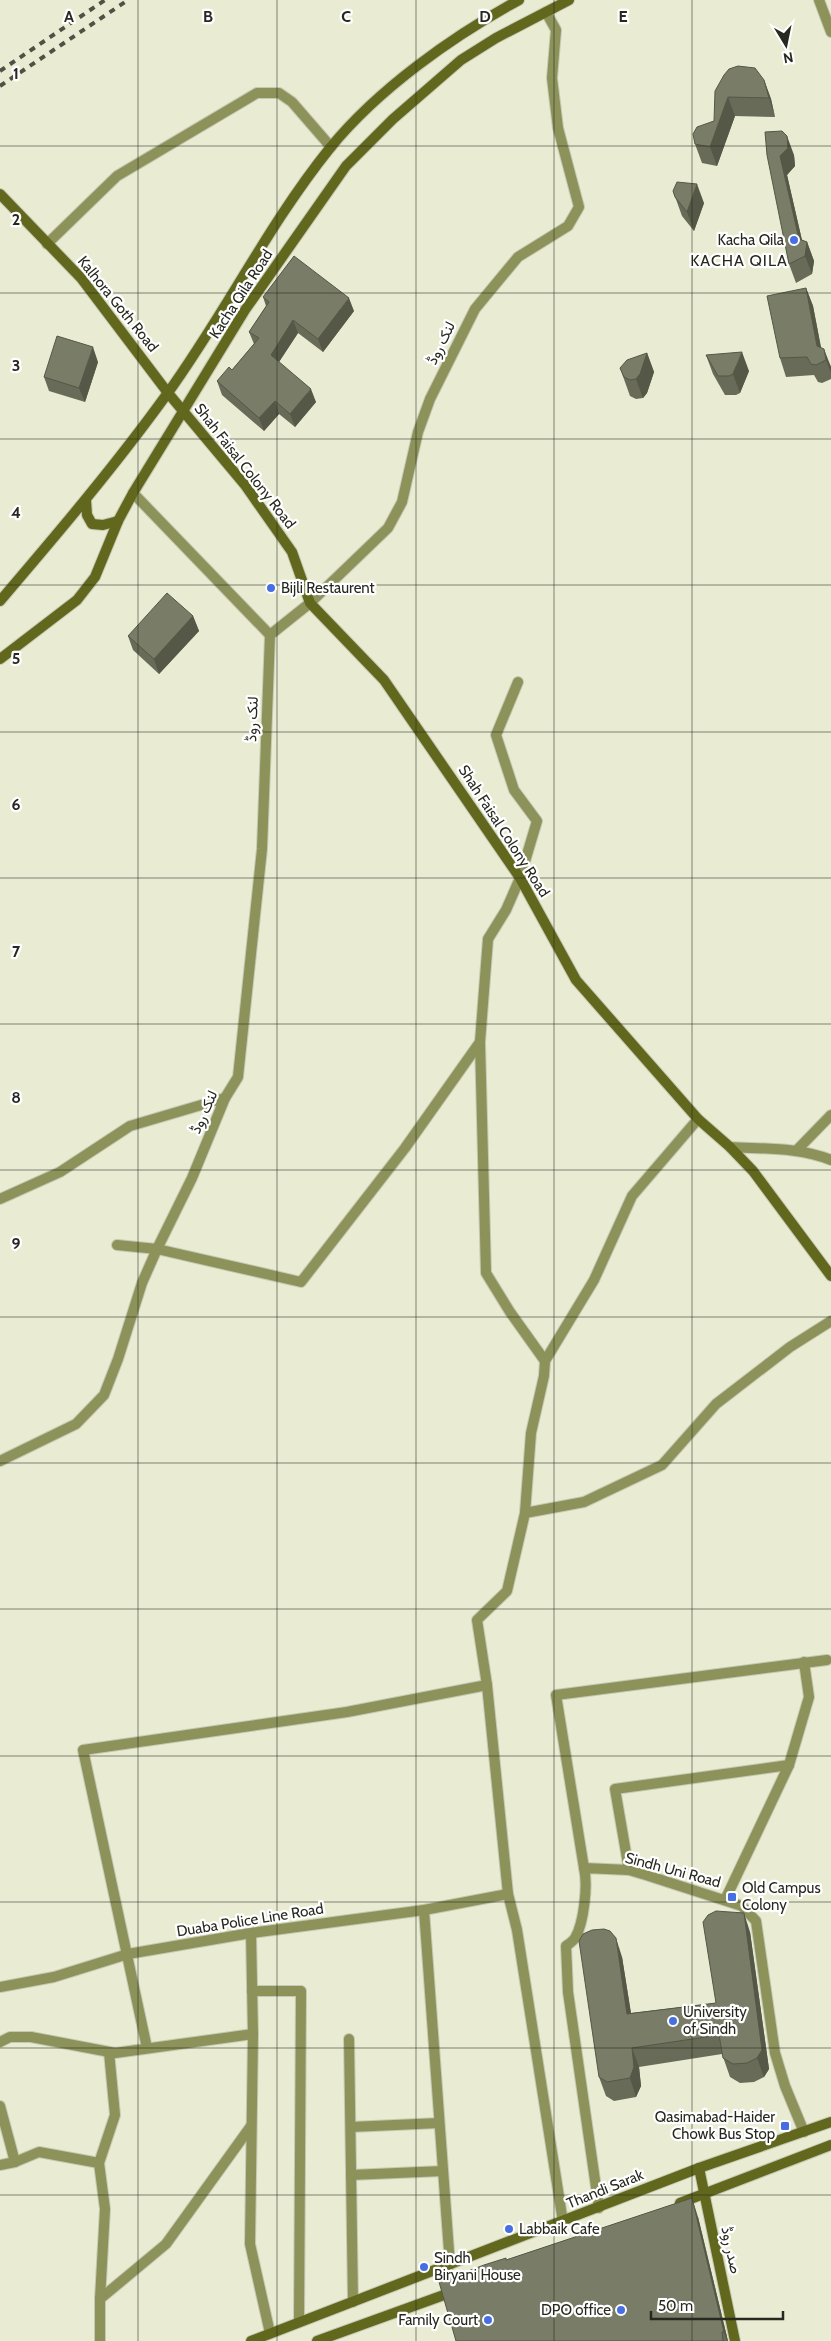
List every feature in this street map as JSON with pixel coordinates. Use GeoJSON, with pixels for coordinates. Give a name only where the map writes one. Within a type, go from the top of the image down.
{"type":"FeatureCollection","features":[{"type":"Feature","properties":{"kind":"street","name":"Kacha Qila Road"},"geometry":{"type":"LineString","coordinates":[[0,601],[86,500],[168,393],[239,284],[264,240],[331,146],[370,107],[420,64],[457,36],[519,0]]}},
{"type":"Feature","properties":{"kind":"street","name":"Kacha Qila Road"},"geometry":{"type":"LineString","coordinates":[[0,659],[77,600],[95,577],[118,520],[133,493],[185,412],[246,310],[346,166],[393,119],[461,60],[496,38],[568,0]]}},
{"type":"Feature","properties":{"kind":"street"},"geometry":{"type":"LineString","coordinates":[[819,0],[831,32]]}},
{"type":"Feature","properties":{"kind":"street","name":"لنک روڈ"},"geometry":{"type":"LineString","coordinates":[[0,1461],[76,1424],[104,1395],[118,1359],[142,1283],[192,1178],[225,1098],[238,1077],[262,849],[270,635],[310,603],[388,528],[402,502],[418,432],[430,399],[475,309],[518,257],[568,226],[579,208],[558,128],[552,78],[556,30],[546,12]]}},
{"type":"Feature","properties":{"kind":"street"},"geometry":{"type":"LineString","coordinates":[[47,244],[117,176],[257,93],[278,93],[292,102],[331,146]]}},
{"type":"Feature","properties":{"kind":"street","name":"Kalhora Goth Road"},"geometry":{"type":"LineString","coordinates":[[0,194],[81,278],[168,393]]}},
{"type":"Feature","properties":{"kind":"street","name":"Shah Faisal Colony Road"},"geometry":{"type":"LineString","coordinates":[[168,393],[245,485],[292,552],[310,603],[384,680],[520,878],[576,980],[698,1119],[730,1147],[753,1171],[831,1276]]}},
{"type":"Feature","properties":{"kind":"street"},"geometry":{"type":"LineString","coordinates":[[133,493],[270,635]]}},
{"type":"Feature","properties":{"kind":"street"},"geometry":{"type":"LineString","coordinates":[[86,500],[87,515],[92,524],[103,525],[118,520]]}},
{"type":"Feature","properties":{"kind":"street"},"geometry":{"type":"LineString","coordinates":[[518,682],[496,735],[514,790],[537,821],[520,878],[506,910],[488,939],[480,1042],[486,1273],[510,1312],[545,1361]]}},
{"type":"Feature","properties":{"kind":"street"},"geometry":{"type":"LineString","coordinates":[[117,1245],[157,1249],[301,1282],[405,1148],[480,1042]]}},
{"type":"Feature","properties":{"kind":"street"},"geometry":{"type":"LineString","coordinates":[[0,1199],[60,1172],[130,1126],[225,1098]]}},
{"type":"Feature","properties":{"kind":"street"},"geometry":{"type":"LineString","coordinates":[[797,1150],[831,1115]]}},
{"type":"Feature","properties":{"kind":"street"},"geometry":{"type":"LineString","coordinates":[[563,2222],[517,1930],[508,1894],[487,1685],[477,1620],[507,1591],[525,1513],[531,1433],[544,1376],[545,1361],[594,1280],[632,1196],[698,1119]]}},
{"type":"Feature","properties":{"kind":"street"},"geometry":{"type":"LineString","coordinates":[[730,1147],[797,1150],[814,1153],[831,1160]]}},
{"type":"Feature","properties":{"kind":"street"},"geometry":{"type":"LineString","coordinates":[[525,1513],[584,1502],[662,1465],[716,1404],[790,1347],[831,1321]]}},
{"type":"Feature","properties":{"kind":"street"},"geometry":{"type":"LineString","coordinates":[[599,2208],[579,2054],[568,1992],[566,1946],[575,1938],[585,1900],[587,1880],[556,1695],[827,1660]]}},
{"type":"Feature","properties":{"kind":"street"},"geometry":{"type":"LineString","coordinates":[[725,1900],[789,1766],[809,1697],[804,1662]]}},
{"type":"Feature","properties":{"kind":"street"},"geometry":{"type":"LineString","coordinates":[[147,2048],[83,1750],[347,1712],[487,1685]]}},
{"type":"Feature","properties":{"kind":"street"},"geometry":{"type":"LineString","coordinates":[[628,1870],[615,1789],[789,1766]]}},
{"type":"Feature","properties":{"kind":"street","name":"Sindh Uni Road"},"geometry":{"type":"LineString","coordinates":[[584,1868],[628,1870],[742,1906],[756,1921],[775,2053],[785,2086],[804,2132]]}},
{"type":"Feature","properties":{"kind":"street","name":"Duaba Police Line Road"},"geometry":{"type":"LineString","coordinates":[[0,1987],[54,1977],[128,1954],[251,1933],[424,1910],[508,1894]]}},
{"type":"Feature","properties":{"kind":"street"},"geometry":{"type":"LineString","coordinates":[[424,1910],[450,2265]]}},
{"type":"Feature","properties":{"kind":"street"},"geometry":{"type":"LineString","coordinates":[[251,1933],[253,2034],[250,2244],[270,2333]]}},
{"type":"Feature","properties":{"kind":"street"},"geometry":{"type":"LineString","coordinates":[[252,1991],[301,1991],[299,2322]]}},
{"type":"Feature","properties":{"kind":"street"},"geometry":{"type":"LineString","coordinates":[[0,2042],[10,2037],[31,2037],[109,2052],[253,2034]]}},
{"type":"Feature","properties":{"kind":"street"},"geometry":{"type":"LineString","coordinates":[[349,2039],[353,2302]]}},
{"type":"Feature","properties":{"kind":"street"},"geometry":{"type":"LineString","coordinates":[[100,2341],[100,2299],[106,2209],[98,2163],[115,2115],[109,2052]]}},
{"type":"Feature","properties":{"kind":"street"},"geometry":{"type":"LineString","coordinates":[[0,2106],[15,2162]]}},
{"type":"Feature","properties":{"kind":"street","name":"Thandi Sarak"},"geometry":{"type":"LineString","coordinates":[[251,2341],[699,2168],[831,2122]]}},
{"type":"Feature","properties":{"kind":"street"},"geometry":{"type":"LineString","coordinates":[[351,2127],[439,2123]]}},
{"type":"Feature","properties":{"kind":"street"},"geometry":{"type":"LineString","coordinates":[[100,2299],[166,2244],[251,2126]]}},
{"type":"Feature","properties":{"kind":"street"},"geometry":{"type":"LineString","coordinates":[[667,2208],[831,2145]]}},
{"type":"Feature","properties":{"kind":"street"},"geometry":{"type":"LineString","coordinates":[[0,2165],[15,2162],[39,2152],[98,2163]]}},
{"type":"Feature","properties":{"kind":"street","name":"صدر روڈ"},"geometry":{"type":"LineString","coordinates":[[699,2168],[735,2341]]}},
{"type":"Feature","properties":{"kind":"street"},"geometry":{"type":"LineString","coordinates":[[351,2175],[443,2171]]}},
{"type":"Feature","properties":{"kind":"street"},"geometry":{"type":"LineString","coordinates":[[317,2341],[332,2338],[469,2285]]}},
{"type":"Feature","properties":{"kind":"building"},"geometry":{"type":"Polygon","coordinates":[[[738,66],[755,68],[764,80],[769,98],[728,97],[710,147],[695,144],[693,134],[697,127],[714,121],[715,91],[729,69],[738,66]]]}},
{"type":"Feature","properties":{"kind":"building"},"geometry":{"type":"Polygon","coordinates":[[[782,131],[787,136],[788,148],[780,156],[799,239],[807,242],[805,256],[789,264],[767,155],[765,132],[782,131]]]}},
{"type":"Feature","properties":{"kind":"building"},"geometry":{"type":"Polygon","coordinates":[[[677,182],[697,184],[687,212],[675,197],[673,191],[677,182]]]}},
{"type":"Feature","properties":{"kind":"building"},"geometry":{"type":"Polygon","coordinates":[[[294,256],[349,298],[318,339],[293,320],[271,355],[311,389],[290,414],[275,401],[259,418],[217,381],[229,367],[232,370],[259,338],[249,332],[269,302],[263,297],[294,256]]]}},
{"type":"Feature","properties":{"kind":"building"},"geometry":{"type":"Polygon","coordinates":[[[806,288],[817,346],[824,349],[826,360],[816,365],[811,364],[807,357],[780,358],[767,296],[806,288]]]}},
{"type":"Feature","properties":{"kind":"building"},"geometry":{"type":"Polygon","coordinates":[[[57,336],[93,347],[79,388],[44,377],[57,336]]]}},
{"type":"Feature","properties":{"kind":"building"},"geometry":{"type":"Polygon","coordinates":[[[742,352],[733,374],[729,376],[718,376],[706,355],[742,352]]]}},
{"type":"Feature","properties":{"kind":"building"},"geometry":{"type":"Polygon","coordinates":[[[647,353],[640,374],[636,379],[630,380],[624,377],[620,368],[627,360],[647,353]]]}},
{"type":"Feature","properties":{"kind":"building"},"geometry":{"type":"Polygon","coordinates":[[[167,593],[193,616],[154,659],[128,636],[167,593]]]}},
{"type":"Feature","properties":{"kind":"building"},"geometry":{"type":"Polygon","coordinates":[[[716,1911],[744,1913],[762,2050],[757,2058],[747,2063],[733,2064],[723,2058],[719,2035],[632,2048],[634,2067],[630,2078],[607,2082],[599,2077],[579,1941],[583,1934],[592,1930],[604,1929],[610,1931],[616,1938],[627,2014],[716,2003],[703,1922],[708,1915],[716,1911]]]}},
{"type":"Feature","properties":{"kind":"building","name":"DPO office"},"geometry":{"type":"Polygon","coordinates":[[[692,2198],[724,2332],[722,2332],[723,2341],[456,2341],[439,2282],[484,2265],[506,2258],[506,2260],[692,2198]]]}},
{"type":"Feature","properties":{"kind":"railway"},"geometry":{"type":"LineString","coordinates":[[0,71],[105,0]]}},
{"type":"Feature","properties":{"kind":"railway"},"geometry":{"type":"LineString","coordinates":[[0,86],[128,0]]}},
{"type":"Feature","properties":{"kind":"place","name":"Kacha Qila"},"geometry":{"type":"Point","coordinates":[794,240]}},
{"type":"Feature","properties":{"kind":"place","name":"Bijli Restaurent"},"geometry":{"type":"Point","coordinates":[271,588]}},
{"type":"Feature","properties":{"kind":"place","name":"Old Campus Colony"},"geometry":{"type":"Point","coordinates":[732,1897]}},
{"type":"Feature","properties":{"kind":"place","name":"University of Sindh"},"geometry":{"type":"Point","coordinates":[673,2021]}},
{"type":"Feature","properties":{"kind":"place","name":"Qasimabad-Haider Chowk Bus Stop"},"geometry":{"type":"Point","coordinates":[785,2126]}},
{"type":"Feature","properties":{"kind":"place","name":"Labbaik Cafe"},"geometry":{"type":"Point","coordinates":[509,2229]}},
{"type":"Feature","properties":{"kind":"place","name":"Sindh Biryani House"},"geometry":{"type":"Point","coordinates":[424,2267]}},
{"type":"Feature","properties":{"kind":"place","name":"DPO office"},"geometry":{"type":"Point","coordinates":[621,2310]}},
{"type":"Feature","properties":{"kind":"place","name":"Family Court"},"geometry":{"type":"Point","coordinates":[488,2320]}},
{"type":"Feature","properties":{"kind":"district","name":"KACHA QILA"},"geometry":{"type":"Point","coordinates":[739,260]}}]}
